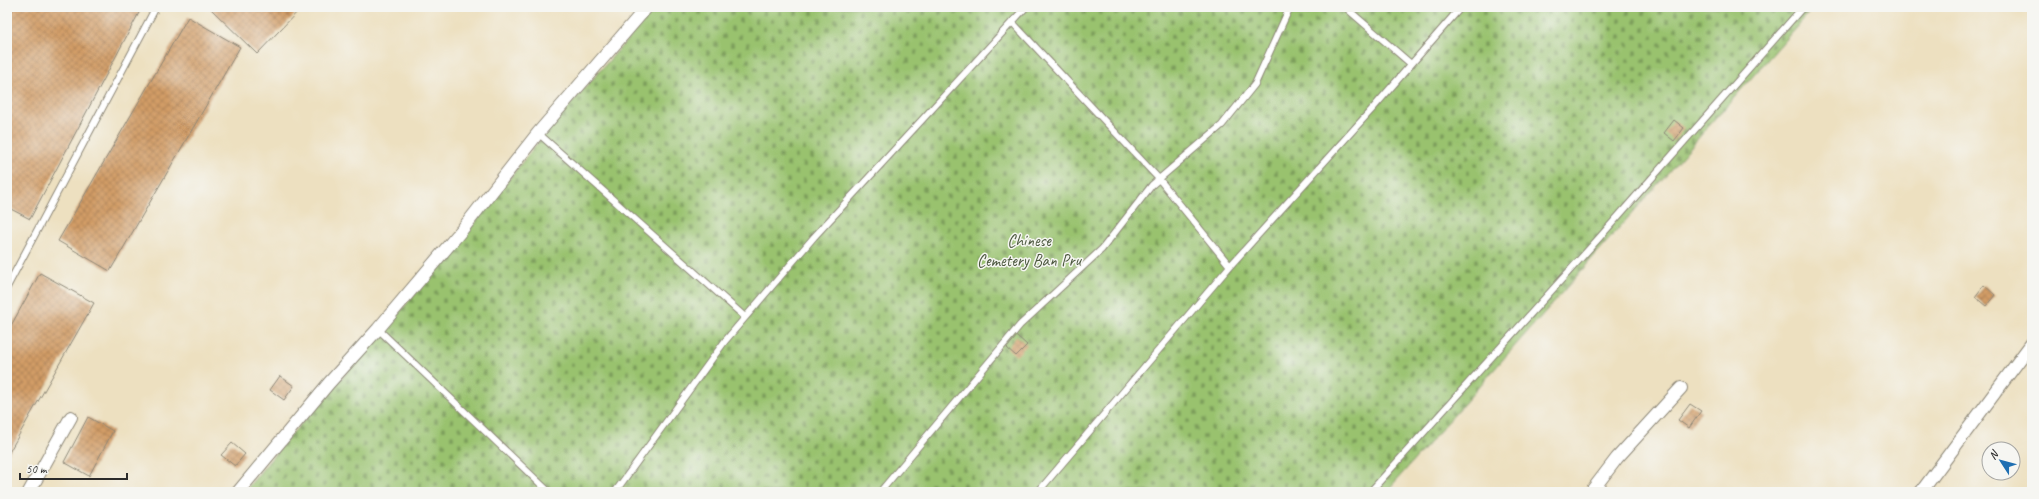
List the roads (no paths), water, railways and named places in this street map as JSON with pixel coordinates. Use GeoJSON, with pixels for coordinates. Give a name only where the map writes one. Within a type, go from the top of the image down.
{"type":"FeatureCollection","features":[{"type":"Feature","properties":{"kind":"street"},"geometry":{"type":"LineString","coordinates":[[238,492],[329,383],[378,329],[460,231],[538,133],[647,7]]}},
{"type":"Feature","properties":{"kind":"street"},"geometry":{"type":"LineString","coordinates":[[1921,492],[2032,344]]}},
{"type":"Feature","properties":{"kind":"street"},"geometry":{"type":"LineString","coordinates":[[1591,492],[1617,458],[1681,388]]}},
{"type":"Feature","properties":{"kind":"street"},"geometry":{"type":"LineString","coordinates":[[29,492],[71,417]]}},
{"type":"Feature","properties":{"kind":"lane"},"geometry":{"type":"LineString","coordinates":[[7,287],[156,7]]}},
{"type":"Feature","properties":{"kind":"lane"},"geometry":{"type":"LineString","coordinates":[[614,492],[725,340],[814,237],[1026,7]]}},
{"type":"Feature","properties":{"kind":"lane"},"geometry":{"type":"LineString","coordinates":[[880,492],[1020,325],[1102,249],[1152,185],[1222,124],[1255,84],[1290,7]]}},
{"type":"Feature","properties":{"kind":"lane"},"geometry":{"type":"LineString","coordinates":[[1345,7],[1411,64]]}},
{"type":"Feature","properties":{"kind":"lane"},"geometry":{"type":"LineString","coordinates":[[1038,492],[1230,266],[1461,7]]}},
{"type":"Feature","properties":{"kind":"lane"},"geometry":{"type":"LineString","coordinates":[[1370,492],[1599,238],[1803,7]]}},
{"type":"Feature","properties":{"kind":"lane"},"geometry":{"type":"LineString","coordinates":[[1012,22],[1159,179],[1230,266]]}},
{"type":"Feature","properties":{"kind":"lane"},"geometry":{"type":"LineString","coordinates":[[538,133],[745,317]]}},
{"type":"Feature","properties":{"kind":"lane"},"geometry":{"type":"LineString","coordinates":[[378,329],[548,492]]}},
{"type":"Feature","properties":{"kind":"park label","name":"Chinese Cemetery Ban Pru"},"geometry":{"type":"Point","coordinates":[1029,250]}}]}
